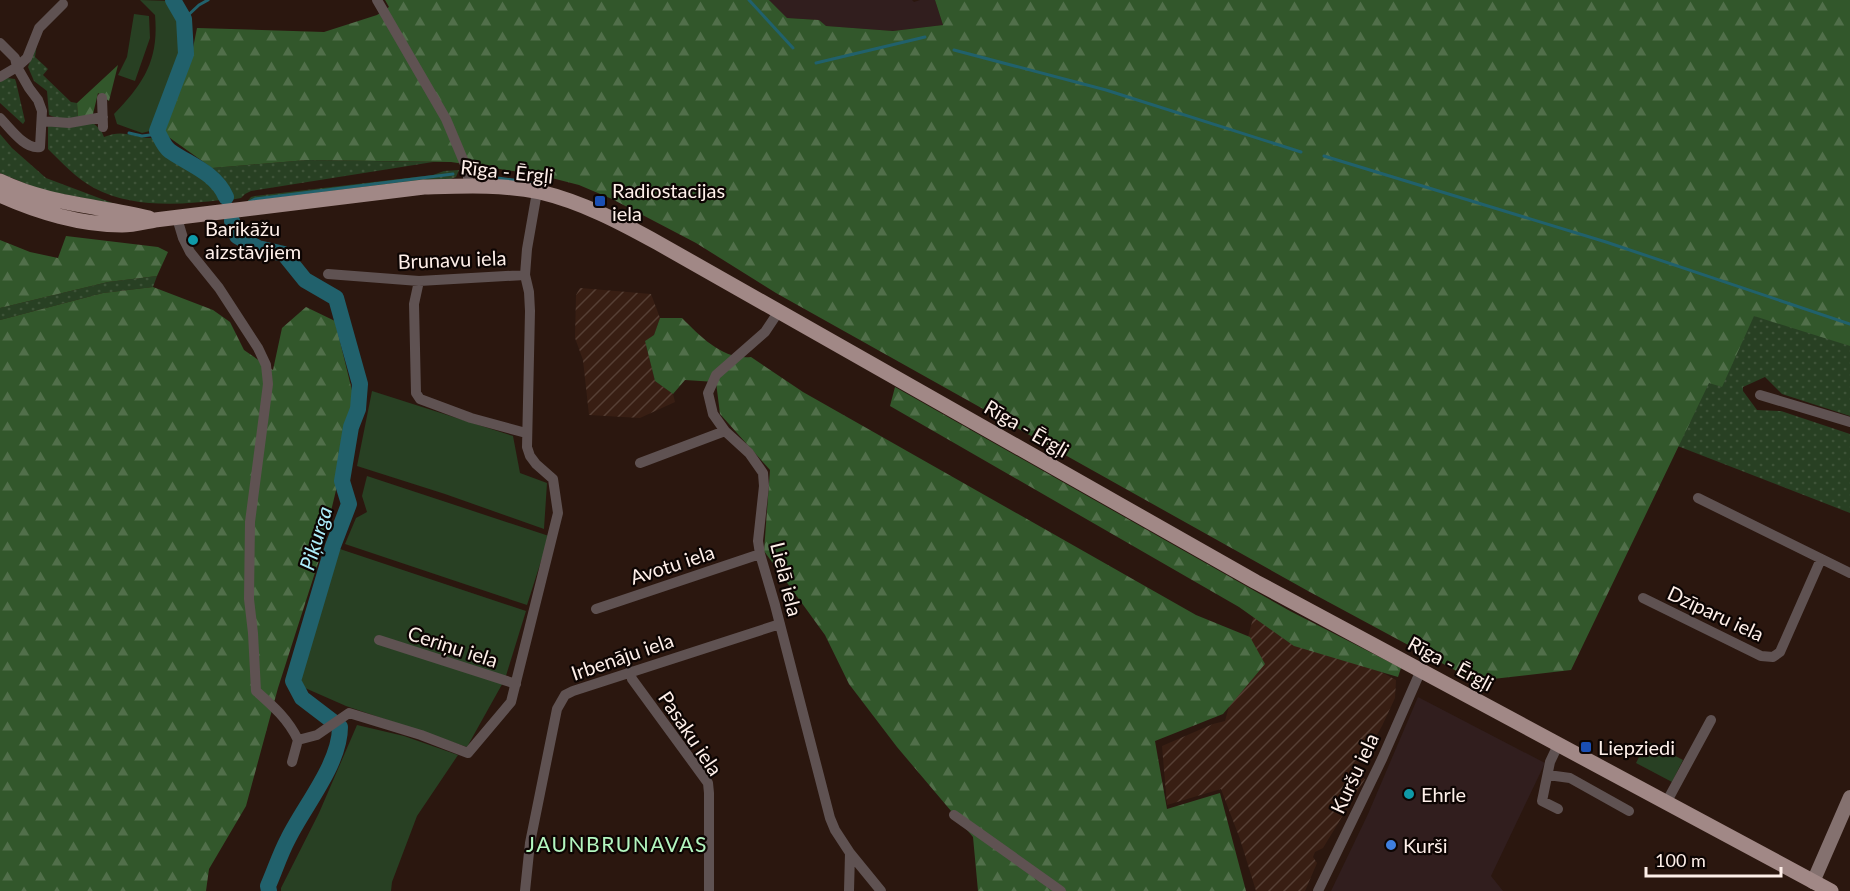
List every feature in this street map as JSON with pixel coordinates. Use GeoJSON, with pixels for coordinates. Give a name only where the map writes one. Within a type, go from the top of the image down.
{"type":"FeatureCollection","features":[{"type":"Feature","properties":{"kind":"main road","name":"Rīga - Ērgļi"},"geometry":{"type":"LineString","coordinates":[[0,181],[57,202],[125,212],[155,220]]}},
{"type":"Feature","properties":{"kind":"main road","name":"Rīga - Ērgļi"},"geometry":{"type":"LineString","coordinates":[[0,195],[39,210],[92,222],[124,225],[424,187],[469,186],[537,192],[577,203],[618,221],[1235,570],[1831,891]]}},
{"type":"Feature","properties":{"kind":"main road"},"geometry":{"type":"LineString","coordinates":[[1813,882],[1849,799]]}},
{"type":"Feature","properties":{"kind":"street"},"geometry":{"type":"LineString","coordinates":[[378,0],[446,119],[467,169],[469,186]]}},
{"type":"Feature","properties":{"kind":"street"},"geometry":{"type":"LineString","coordinates":[[0,77],[17,68],[31,51],[39,28],[63,4]]}},
{"type":"Feature","properties":{"kind":"street"},"geometry":{"type":"LineString","coordinates":[[0,43],[15,58],[17,68],[38,100],[42,121],[40,147],[32,148],[26,144],[0,118]]}},
{"type":"Feature","properties":{"kind":"street"},"geometry":{"type":"LineString","coordinates":[[42,121],[103,122],[102,98]]}},
{"type":"Feature","properties":{"kind":"street","name":"Brunavu iela"},"geometry":{"type":"LineString","coordinates":[[328,274],[418,281],[525,275],[537,192]]}},
{"type":"Feature","properties":{"kind":"street"},"geometry":{"type":"LineString","coordinates":[[177,218],[190,252],[219,288],[258,348],[266,365],[268,384],[250,522],[249,599],[256,691],[278,710],[292,728],[298,740],[292,762]]}},
{"type":"Feature","properties":{"kind":"street"},"geometry":{"type":"LineString","coordinates":[[298,740],[317,735],[349,713],[421,735],[468,753],[511,702],[558,513],[553,478],[530,456],[526,433],[530,311],[525,275]]}},
{"type":"Feature","properties":{"kind":"street"},"geometry":{"type":"LineString","coordinates":[[418,281],[414,304],[416,393],[420,399],[471,418],[526,433]]}},
{"type":"Feature","properties":{"kind":"street","name":"Lielā iela"},"geometry":{"type":"LineString","coordinates":[[779,311],[765,332],[716,375],[708,393],[713,414],[725,431],[748,453],[763,474],[764,486],[758,541],[760,554],[830,818],[850,853],[881,891]]}},
{"type":"Feature","properties":{"kind":"street"},"geometry":{"type":"LineString","coordinates":[[1760,395],[1850,422]]}},
{"type":"Feature","properties":{"kind":"street"},"geometry":{"type":"LineString","coordinates":[[640,463],[725,431]]}},
{"type":"Feature","properties":{"kind":"street"},"geometry":{"type":"LineString","coordinates":[[1698,498],[1850,573]]}},
{"type":"Feature","properties":{"kind":"street","name":"Avotu iela"},"geometry":{"type":"LineString","coordinates":[[596,609],[760,554]]}},
{"type":"Feature","properties":{"kind":"street","name":"Dzīparu iela"},"geometry":{"type":"LineString","coordinates":[[1643,598],[1741,647],[1761,656],[1773,657],[1780,652],[1821,559]]}},
{"type":"Feature","properties":{"kind":"street","name":"Irbenāju iela"},"geometry":{"type":"LineString","coordinates":[[525,891],[530,843],[560,701],[573,691],[630,671],[780,624]]}},
{"type":"Feature","properties":{"kind":"street","name":"Ceriņu iela"},"geometry":{"type":"LineString","coordinates":[[378,640],[516,684]]}},
{"type":"Feature","properties":{"kind":"street","name":"Kuršu iela"},"geometry":{"type":"LineString","coordinates":[[1318,891],[1382,759],[1421,670]]}},
{"type":"Feature","properties":{"kind":"street","name":"Pasaku iela"},"geometry":{"type":"LineString","coordinates":[[630,671],[632,679],[708,783],[709,891]]}},
{"type":"Feature","properties":{"kind":"street"},"geometry":{"type":"LineString","coordinates":[[1666,803],[1712,720]]}},
{"type":"Feature","properties":{"kind":"street"},"geometry":{"type":"LineString","coordinates":[[1557,809],[1542,801],[1550,762],[1558,745]]}},
{"type":"Feature","properties":{"kind":"street"},"geometry":{"type":"LineString","coordinates":[[1548,775],[1570,778],[1629,811]]}},
{"type":"Feature","properties":{"kind":"street"},"geometry":{"type":"LineString","coordinates":[[954,815],[1061,891]]}},
{"type":"Feature","properties":{"kind":"street"},"geometry":{"type":"LineString","coordinates":[[849,891],[850,853]]}},
{"type":"Feature","properties":{"kind":"shaded area"},"geometry":{"type":"Polygon","coordinates":[[[769,0],[912,0],[914,2],[935,0],[943,25],[893,31],[825,26],[819,20],[787,18],[769,0]]]}},
{"type":"Feature","properties":{"kind":"shaded area"},"geometry":{"type":"Polygon","coordinates":[[[580,288],[651,294],[660,318],[654,335],[645,341],[655,381],[673,394],[675,402],[640,418],[589,415],[583,360],[575,338],[576,295],[580,288]]]}},
{"type":"Feature","properties":{"kind":"shaded area"},"geometry":{"type":"Polygon","coordinates":[[[1257,604],[1396,680],[1395,698],[1382,726],[1361,762],[1351,767],[1365,779],[1323,848],[1315,852],[1313,857],[1317,863],[1305,891],[1256,891],[1221,789],[1167,805],[1162,746],[1225,721],[1257,604]]]}},
{"type":"Feature","properties":{"kind":"shaded area"},"geometry":{"type":"Polygon","coordinates":[[[1418,697],[1545,763],[1491,876],[1503,891],[1331,891],[1368,814],[1418,697]]]}},
{"type":"Feature","properties":{"kind":"green space"},"geometry":{"type":"Polygon","coordinates":[[[140,0],[170,1],[181,37],[175,71],[165,97],[150,131],[142,133],[117,124],[114,114],[134,92],[152,58],[156,31],[155,15],[140,0]]]}},
{"type":"Feature","properties":{"kind":"green space"},"geometry":{"type":"Polygon","coordinates":[[[385,0],[769,0],[787,18],[819,20],[826,26],[893,31],[943,25],[935,0],[1850,0],[1850,346],[1754,316],[1722,387],[1709,383],[1571,670],[1475,681],[1308,591],[776,293],[696,243],[612,199],[579,185],[540,175],[451,162],[307,160],[212,168],[163,133],[190,63],[197,28],[324,32],[377,15],[389,7],[385,0]]]}},
{"type":"Feature","properties":{"kind":"green space"},"geometry":{"type":"Polygon","coordinates":[[[134,14],[149,16],[150,38],[135,81],[118,75],[127,57],[134,14]]]}},
{"type":"Feature","properties":{"kind":"green space"},"geometry":{"type":"Polygon","coordinates":[[[37,43],[35,57],[48,69],[43,75],[71,102],[77,103],[78,118],[60,119],[49,115],[47,91],[34,81],[28,67],[37,43]]]}},
{"type":"Feature","properties":{"kind":"green space"},"geometry":{"type":"Polygon","coordinates":[[[118,65],[109,101],[98,93],[93,114],[78,118],[77,103],[118,65]]]}},
{"type":"Feature","properties":{"kind":"green space"},"geometry":{"type":"Polygon","coordinates":[[[7,78],[15,79],[25,121],[23,124],[0,103],[0,81],[7,78]]]}},
{"type":"Feature","properties":{"kind":"green space"},"geometry":{"type":"Polygon","coordinates":[[[93,123],[101,130],[104,137],[111,134],[124,134],[156,138],[166,152],[219,191],[221,200],[173,204],[140,202],[108,194],[87,184],[48,149],[48,126],[93,123]]]}},
{"type":"Feature","properties":{"kind":"green space"},"geometry":{"type":"Polygon","coordinates":[[[0,134],[12,148],[46,178],[115,204],[41,190],[0,173],[0,134]]]}},
{"type":"Feature","properties":{"kind":"green space"},"geometry":{"type":"Polygon","coordinates":[[[307,160],[433,162],[251,191],[241,198],[230,200],[230,192],[212,168],[307,160]]]}},
{"type":"Feature","properties":{"kind":"green space"},"geometry":{"type":"Polygon","coordinates":[[[459,170],[456,177],[451,179],[246,203],[255,196],[459,170]]]}},
{"type":"Feature","properties":{"kind":"green space"},"geometry":{"type":"Polygon","coordinates":[[[66,236],[158,247],[168,252],[157,276],[108,282],[0,308],[0,240],[30,252],[58,258],[66,236]]]}},
{"type":"Feature","properties":{"kind":"green space"},"geometry":{"type":"Polygon","coordinates":[[[157,276],[153,287],[103,293],[0,320],[0,308],[108,282],[157,276]]]}},
{"type":"Feature","properties":{"kind":"green space"},"geometry":{"type":"Polygon","coordinates":[[[153,287],[213,310],[230,322],[244,350],[273,370],[282,328],[306,307],[335,321],[356,407],[320,557],[278,688],[246,806],[209,869],[206,891],[0,891],[0,320],[103,293],[153,287]]]}},
{"type":"Feature","properties":{"kind":"green space"},"geometry":{"type":"Polygon","coordinates":[[[1738,310],[1850,340],[1850,416],[1782,394],[1765,377],[1743,387],[1743,391],[1757,410],[1781,411],[1850,434],[1850,513],[1675,445],[1738,310]]]}},
{"type":"Feature","properties":{"kind":"green space"},"geometry":{"type":"Polygon","coordinates":[[[660,318],[682,318],[713,346],[731,355],[751,357],[803,392],[1196,615],[1250,637],[1265,664],[1223,714],[1155,741],[1167,809],[1220,793],[1246,891],[978,891],[973,837],[897,747],[849,684],[825,635],[764,551],[770,470],[720,414],[716,382],[685,380],[673,394],[655,381],[645,341],[654,335],[660,318]]]}},
{"type":"Feature","properties":{"kind":"green space"},"geometry":{"type":"Polygon","coordinates":[[[895,387],[1290,611],[1401,668],[1398,677],[1294,646],[1239,607],[890,406],[895,387]]]}},
{"type":"Feature","properties":{"kind":"green space"},"geometry":{"type":"Polygon","coordinates":[[[372,391],[513,436],[520,473],[547,483],[544,529],[357,466],[372,391]]]}},
{"type":"Feature","properties":{"kind":"green space"},"geometry":{"type":"Polygon","coordinates":[[[367,476],[549,536],[527,605],[345,544],[356,518],[367,512],[362,496],[367,476]]]}},
{"type":"Feature","properties":{"kind":"green space"},"geometry":{"type":"Polygon","coordinates":[[[337,548],[526,611],[505,679],[467,747],[346,706],[305,688],[300,677],[337,548]]]}},
{"type":"Feature","properties":{"kind":"green space"},"geometry":{"type":"Polygon","coordinates":[[[357,725],[404,736],[458,755],[417,816],[392,882],[391,891],[281,891],[319,813],[357,725]]]}},
{"type":"Feature","properties":{"kind":"green space"},"geometry":{"type":"Polygon","coordinates":[[[1647,741],[1683,760],[1672,782],[1636,763],[1647,741]]]}},
{"type":"Feature","properties":{"kind":"waterway","name":"Piķurga"},"geometry":{"type":"LineString","coordinates":[[173,0],[184,19],[186,54],[157,131],[168,149],[202,170],[216,182],[226,197]]}},
{"type":"Feature","properties":{"kind":"waterway"},"geometry":{"type":"LineString","coordinates":[[184,19],[208,0]]}},
{"type":"Feature","properties":{"kind":"waterway"},"geometry":{"type":"LineString","coordinates":[[749,0],[793,48]]}},
{"type":"Feature","properties":{"kind":"waterway"},"geometry":{"type":"LineString","coordinates":[[816,63],[925,37]]}},
{"type":"Feature","properties":{"kind":"waterway"},"geometry":{"type":"LineString","coordinates":[[954,50],[1106,90],[1301,152]]}},
{"type":"Feature","properties":{"kind":"waterway"},"geometry":{"type":"LineString","coordinates":[[129,133],[142,136],[158,134]]}},
{"type":"Feature","properties":{"kind":"waterway"},"geometry":{"type":"LineString","coordinates":[[1324,156],[1606,242],[1850,324]]}},
{"type":"Feature","properties":{"kind":"waterway"},"geometry":{"type":"LineString","coordinates":[[249,202],[255,199],[453,174]]}},
{"type":"Feature","properties":{"kind":"waterway"},"geometry":{"type":"LineString","coordinates":[[484,176],[541,184]]}},
{"type":"Feature","properties":{"kind":"waterway","name":"Piķurga"},"geometry":{"type":"LineString","coordinates":[[232,221],[237,236],[258,248],[284,254],[305,280],[336,298],[360,384],[358,409],[351,427],[342,481],[349,504],[333,546],[293,681],[302,698],[340,727],[338,741],[328,770],[285,845],[268,886],[269,891]]}},
{"type":"Feature","properties":{"kind":"place","name":"Radiostacijas iela"},"geometry":{"type":"Point","coordinates":[600,201]}},
{"type":"Feature","properties":{"kind":"place","name":"Barikāžu aizstāvjiem"},"geometry":{"type":"Point","coordinates":[193,240]}},
{"type":"Feature","properties":{"kind":"place","name":"Liepziedi"},"geometry":{"type":"Point","coordinates":[1586,747]}},
{"type":"Feature","properties":{"kind":"place","name":"Ehrle"},"geometry":{"type":"Point","coordinates":[1409,794]}},
{"type":"Feature","properties":{"kind":"place","name":"Kurši"},"geometry":{"type":"Point","coordinates":[1391,845]}},
{"type":"Feature","properties":{"kind":"district","name":"JAUNBRUNAVAS"},"geometry":{"type":"Point","coordinates":[617,843]}}]}
